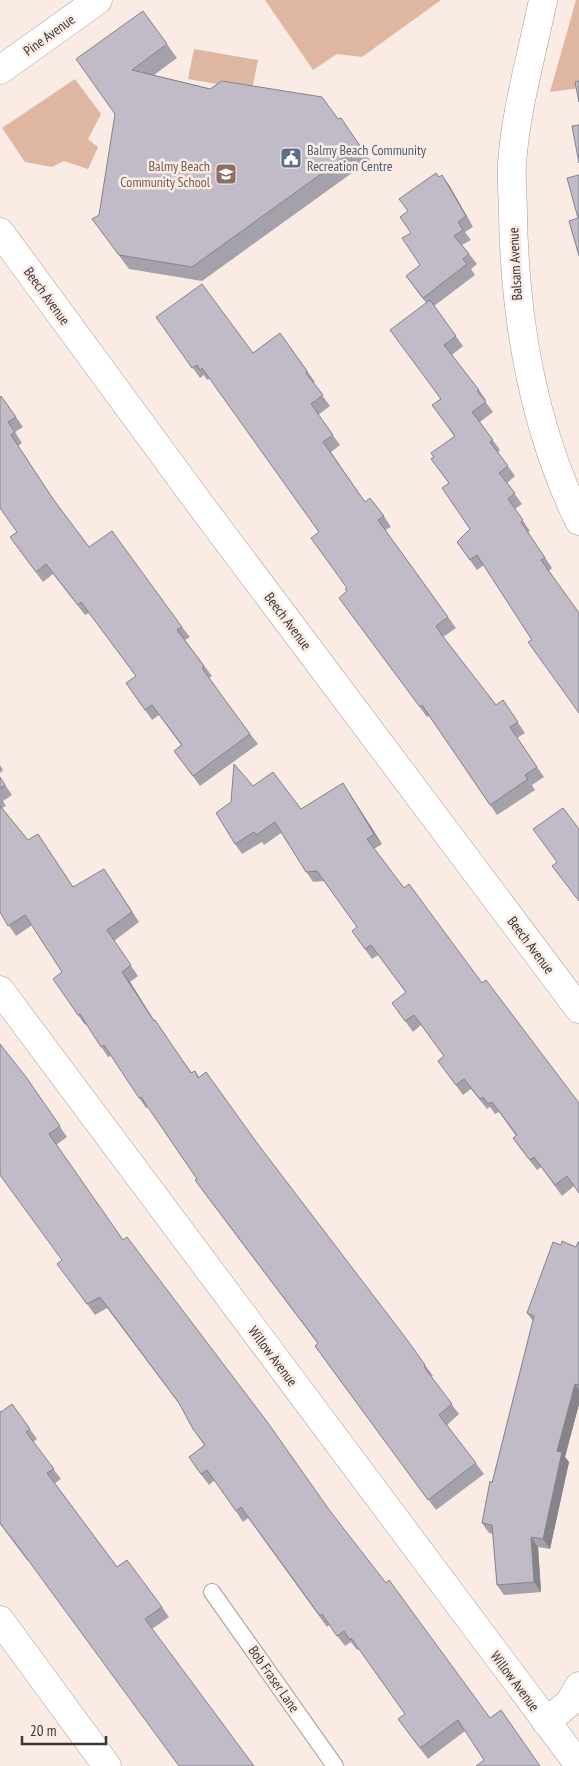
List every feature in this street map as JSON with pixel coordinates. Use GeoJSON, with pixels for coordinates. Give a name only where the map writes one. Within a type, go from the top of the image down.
{"type":"FeatureCollection","features":[{"type":"Feature","properties":{"kind":"street","name":"Balsam Avenue"},"geometry":{"type":"LineString","coordinates":[[543,0],[523,93],[512,164],[517,303],[528,369],[546,435],[567,495],[579,521]]}},
{"type":"Feature","properties":{"kind":"street","name":"Pine Avenue"},"geometry":{"type":"LineString","coordinates":[[0,70],[94,1]]}},
{"type":"Feature","properties":{"kind":"street","name":"Beech Avenue"},"geometry":{"type":"LineString","coordinates":[[0,232],[199,503],[579,1008]]}},
{"type":"Feature","properties":{"kind":"street","name":"Willow Avenue"},"geometry":{"type":"LineString","coordinates":[[0,990],[546,1722]]}},
{"type":"Feature","properties":{"kind":"street"},"geometry":{"type":"LineString","coordinates":[[0,1620],[107,1766]]}},
{"type":"Feature","properties":{"kind":"street"},"geometry":{"type":"LineString","coordinates":[[579,1686],[569,1703],[546,1722],[579,1765]]}},
{"type":"Feature","properties":{"kind":"lane","name":"Bob Fraser Lane"},"geometry":{"type":"LineString","coordinates":[[212,1592],[336,1766]]}},
{"type":"Feature","properties":{"kind":"shaded area"},"geometry":{"type":"Polygon","coordinates":[[[265,0],[441,0],[362,57],[337,54],[313,70],[265,0]]]}},
{"type":"Feature","properties":{"kind":"shaded area"},"geometry":{"type":"Polygon","coordinates":[[[576,0],[579,0],[579,88],[550,92],[576,0]]]}},
{"type":"Feature","properties":{"kind":"shaded area"},"geometry":{"type":"Polygon","coordinates":[[[194,49],[258,60],[252,90],[188,79],[194,49]]]}},
{"type":"Feature","properties":{"kind":"shaded area"},"geometry":{"type":"Polygon","coordinates":[[[75,79],[101,114],[88,139],[98,147],[88,169],[64,161],[52,167],[25,162],[2,128],[75,79]]]}},
{"type":"Feature","properties":{"kind":"building"},"geometry":{"type":"Polygon","coordinates":[[[143,11],[167,44],[132,70],[210,89],[222,81],[322,97],[338,119],[341,118],[360,146],[192,267],[119,255],[92,219],[99,215],[115,114],[76,59],[143,11]]]}},
{"type":"Feature","properties":{"kind":"building"},"geometry":{"type":"Polygon","coordinates":[[[579,81],[579,102],[575,82],[579,81]]]}},
{"type":"Feature","properties":{"kind":"building"},"geometry":{"type":"Polygon","coordinates":[[[579,125],[579,163],[572,126],[579,125]]]}},
{"type":"Feature","properties":{"kind":"building"},"geometry":{"type":"Polygon","coordinates":[[[436,173],[439,177],[442,175],[466,216],[458,222],[463,230],[454,236],[469,254],[463,259],[467,264],[423,298],[406,276],[420,265],[402,238],[411,233],[400,217],[408,211],[399,199],[436,173]]]}},
{"type":"Feature","properties":{"kind":"building"},"geometry":{"type":"Polygon","coordinates":[[[579,175],[579,256],[569,221],[578,218],[567,178],[579,175]]]}},
{"type":"Feature","properties":{"kind":"building"},"geometry":{"type":"Polygon","coordinates":[[[202,284],[253,353],[280,333],[323,395],[311,404],[333,435],[323,442],[365,502],[370,498],[384,516],[378,520],[448,617],[436,626],[441,634],[496,705],[503,700],[518,722],[510,727],[537,767],[525,775],[528,779],[490,805],[422,705],[420,707],[339,598],[347,591],[345,589],[347,588],[311,538],[319,532],[202,368],[200,370],[197,365],[192,368],[156,317],[202,284]]]}},
{"type":"Feature","properties":{"kind":"building"},"geometry":{"type":"Polygon","coordinates":[[[430,300],[456,336],[444,345],[486,402],[472,412],[493,440],[490,442],[508,466],[499,473],[515,493],[508,499],[523,520],[521,522],[545,558],[541,560],[579,613],[579,713],[528,642],[532,640],[477,555],[470,560],[457,542],[470,529],[442,488],[449,483],[431,459],[434,457],[431,453],[455,436],[432,405],[441,399],[390,330],[430,300]]]}},
{"type":"Feature","properties":{"kind":"building"},"geometry":{"type":"Polygon","coordinates":[[[1,396],[16,417],[8,422],[15,432],[11,435],[53,499],[89,547],[112,531],[182,627],[177,630],[250,734],[193,776],[174,751],[182,745],[152,705],[145,710],[126,683],[136,676],[81,602],[78,605],[46,564],[36,572],[10,537],[17,532],[0,508],[1,396]]]}},
{"type":"Feature","properties":{"kind":"building"},"geometry":{"type":"Polygon","coordinates":[[[234,764],[253,786],[273,772],[301,809],[343,783],[374,834],[367,839],[404,888],[409,884],[482,983],[486,980],[579,1103],[579,1193],[567,1176],[555,1185],[534,1157],[530,1160],[513,1138],[517,1135],[492,1102],[488,1104],[483,1097],[480,1099],[464,1079],[456,1085],[438,1061],[444,1056],[414,1015],[405,1021],[392,1003],[406,992],[371,945],[365,949],[352,931],[357,927],[317,871],[306,872],[275,822],[256,835],[254,832],[235,844],[216,813],[231,802],[234,764]]]}},
{"type":"Feature","properties":{"kind":"building"},"geometry":{"type":"Polygon","coordinates":[[[0,777],[5,785],[0,788],[0,777]]]}},
{"type":"Feature","properties":{"kind":"building"},"geometry":{"type":"Polygon","coordinates":[[[0,806],[28,840],[38,834],[73,887],[104,869],[132,912],[107,930],[131,965],[122,972],[191,1073],[195,1071],[198,1078],[206,1072],[257,1143],[408,1341],[425,1365],[424,1367],[452,1404],[439,1415],[476,1463],[428,1500],[315,1346],[318,1343],[195,1180],[197,1179],[104,1045],[101,1047],[80,1014],[78,1015],[53,979],[62,972],[25,915],[8,926],[0,912],[0,806]]]}},
{"type":"Feature","properties":{"kind":"building"},"geometry":{"type":"Polygon","coordinates":[[[563,808],[579,829],[579,901],[552,866],[557,862],[533,829],[563,808]]]}},
{"type":"Feature","properties":{"kind":"building"},"geometry":{"type":"Polygon","coordinates":[[[0,1044],[60,1126],[49,1134],[123,1240],[127,1237],[268,1423],[330,1511],[386,1583],[389,1580],[490,1718],[501,1710],[540,1766],[476,1766],[484,1760],[458,1720],[420,1748],[398,1719],[405,1714],[351,1638],[350,1640],[344,1631],[337,1636],[322,1614],[320,1616],[241,1507],[236,1511],[207,1470],[201,1474],[189,1457],[205,1445],[193,1429],[179,1403],[100,1297],[87,1304],[57,1264],[62,1260],[0,1175],[0,1044]]]}},
{"type":"Feature","properties":{"kind":"building"},"geometry":{"type":"Polygon","coordinates":[[[562,1241],[576,1247],[579,1242],[579,1385],[575,1384],[557,1451],[562,1452],[543,1539],[531,1537],[534,1582],[497,1585],[492,1525],[482,1523],[490,1481],[492,1483],[534,1316],[527,1313],[553,1242],[561,1245],[562,1241]]]}},
{"type":"Feature","properties":{"kind":"building"},"geometry":{"type":"Polygon","coordinates":[[[12,1404],[30,1429],[26,1432],[54,1469],[47,1473],[117,1567],[127,1560],[162,1607],[145,1619],[254,1766],[179,1766],[0,1523],[0,1411],[12,1404]]]}},
{"type":"Feature","properties":{"kind":"place","name":"Balmy Beach Community Recreation Centre"},"geometry":{"type":"Point","coordinates":[291,158]}},
{"type":"Feature","properties":{"kind":"place","name":"Balmy Beach Community School"},"geometry":{"type":"Point","coordinates":[226,174]}}]}
